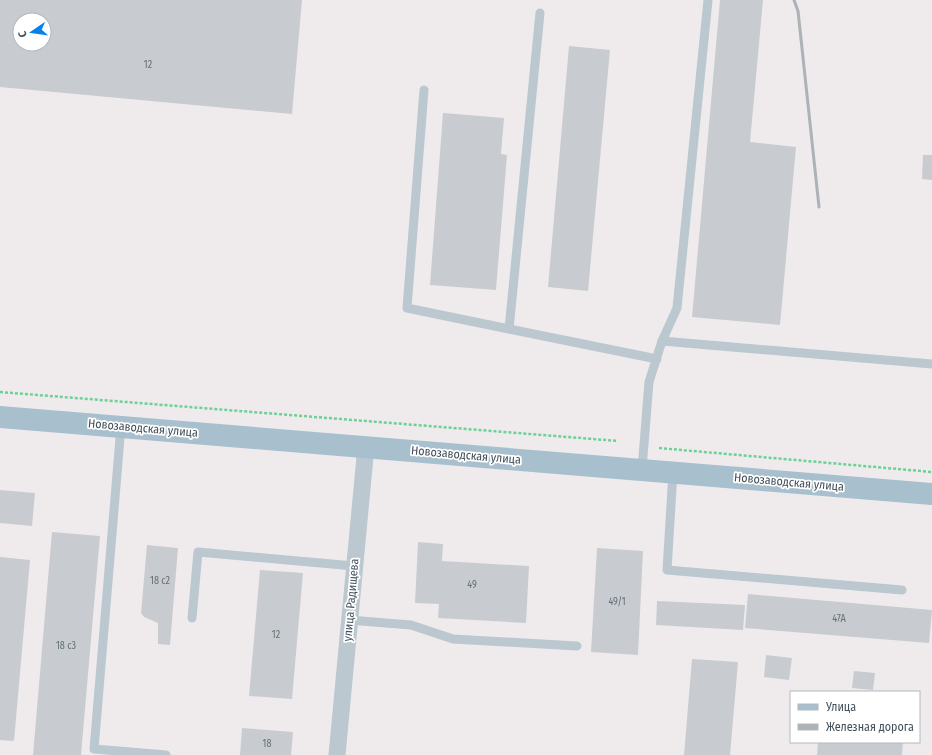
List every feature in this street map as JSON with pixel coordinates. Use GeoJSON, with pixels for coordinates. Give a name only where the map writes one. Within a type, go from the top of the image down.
{"type":"FeatureCollection","features":[{"type":"Feature","properties":{"kind":"main road","name":"Новозаводская улица"},"geometry":{"type":"LineString","coordinates":[[0,417],[366,446],[932,494]]}},
{"type":"Feature","properties":{"kind":"street","name":"улица Радищева"},"geometry":{"type":"LineString","coordinates":[[336,755],[366,446]]}},
{"type":"Feature","properties":{"kind":"lane"},"geometry":{"type":"LineString","coordinates":[[642,469],[649,382],[662,341],[677,308],[708,0]]}},
{"type":"Feature","properties":{"kind":"lane"},"geometry":{"type":"LineString","coordinates":[[509,329],[540,13]]}},
{"type":"Feature","properties":{"kind":"lane"},"geometry":{"type":"LineString","coordinates":[[424,90],[407,308],[657,359]]}},
{"type":"Feature","properties":{"kind":"lane"},"geometry":{"type":"LineString","coordinates":[[662,341],[932,364]]}},
{"type":"Feature","properties":{"kind":"lane"},"geometry":{"type":"LineString","coordinates":[[121,426],[94,749],[166,755]]}},
{"type":"Feature","properties":{"kind":"lane"},"geometry":{"type":"LineString","coordinates":[[673,472],[667,570],[902,590]]}},
{"type":"Feature","properties":{"kind":"lane"},"geometry":{"type":"LineString","coordinates":[[192,618],[198,552],[354,566]]}},
{"type":"Feature","properties":{"kind":"lane"},"geometry":{"type":"LineString","coordinates":[[349,620],[411,625],[453,639],[577,646]]}},
{"type":"Feature","properties":{"kind":"path"},"geometry":{"type":"LineString","coordinates":[[0,392],[618,440]]}},
{"type":"Feature","properties":{"kind":"path"},"geometry":{"type":"LineString","coordinates":[[659,448],[932,472]]}},
{"type":"Feature","properties":{"kind":"building"},"geometry":{"type":"Polygon","coordinates":[[[0,0],[302,0],[292,114],[0,87],[0,0]]]}},
{"type":"Feature","properties":{"kind":"building"},"geometry":{"type":"Polygon","coordinates":[[[720,0],[763,0],[750,142],[796,147],[780,325],[692,317],[720,0]]]}},
{"type":"Feature","properties":{"kind":"building"},"geometry":{"type":"Polygon","coordinates":[[[569,46],[610,50],[588,291],[548,287],[569,46]]]}},
{"type":"Feature","properties":{"kind":"building"},"geometry":{"type":"Polygon","coordinates":[[[443,113],[504,118],[501,154],[507,155],[496,290],[430,285],[443,113]]]}},
{"type":"Feature","properties":{"kind":"building"},"geometry":{"type":"Polygon","coordinates":[[[923,155],[932,155],[932,180],[922,179],[923,155]]]}},
{"type":"Feature","properties":{"kind":"building"},"geometry":{"type":"Polygon","coordinates":[[[0,490],[35,493],[32,526],[0,523],[0,490]]]}},
{"type":"Feature","properties":{"kind":"building"},"geometry":{"type":"Polygon","coordinates":[[[52,532],[100,536],[81,755],[33,755],[52,532]]]}},
{"type":"Feature","properties":{"kind":"building"},"geometry":{"type":"Polygon","coordinates":[[[418,542],[443,544],[442,561],[529,566],[526,623],[438,618],[439,604],[415,603],[418,542]]]}},
{"type":"Feature","properties":{"kind":"building"},"geometry":{"type":"Polygon","coordinates":[[[147,545],[178,548],[170,645],[158,644],[158,623],[144,617],[141,613],[147,545]]]}},
{"type":"Feature","properties":{"kind":"building"},"geometry":{"type":"Polygon","coordinates":[[[597,548],[643,551],[638,655],[591,652],[597,548]]]}},
{"type":"Feature","properties":{"kind":"building"},"geometry":{"type":"Polygon","coordinates":[[[0,557],[30,560],[14,741],[0,740],[0,557]]]}},
{"type":"Feature","properties":{"kind":"building"},"geometry":{"type":"Polygon","coordinates":[[[260,570],[303,573],[292,699],[249,696],[260,570]]]}},
{"type":"Feature","properties":{"kind":"building"},"geometry":{"type":"Polygon","coordinates":[[[748,594],[932,610],[929,643],[745,628],[748,594]]]}},
{"type":"Feature","properties":{"kind":"building"},"geometry":{"type":"Polygon","coordinates":[[[657,601],[745,605],[743,630],[656,625],[657,601]]]}},
{"type":"Feature","properties":{"kind":"building"},"geometry":{"type":"Polygon","coordinates":[[[766,655],[792,658],[789,680],[764,677],[766,655]]]}},
{"type":"Feature","properties":{"kind":"building"},"geometry":{"type":"Polygon","coordinates":[[[692,659],[738,662],[730,755],[684,755],[692,659]]]}},
{"type":"Feature","properties":{"kind":"building"},"geometry":{"type":"Polygon","coordinates":[[[854,671],[875,673],[873,690],[852,688],[854,671]]]}},
{"type":"Feature","properties":{"kind":"building"},"geometry":{"type":"Polygon","coordinates":[[[242,728],[293,732],[291,755],[240,755],[242,728]]]}},
{"type":"Feature","properties":{"kind":"building"},"geometry":{"type":"Polygon","coordinates":[[[818,743],[903,743],[902,755],[817,755],[818,743]]]}},
{"type":"Feature","properties":{"kind":"railway"},"geometry":{"type":"LineString","coordinates":[[794,0],[798,11],[819,207]]}}]}
